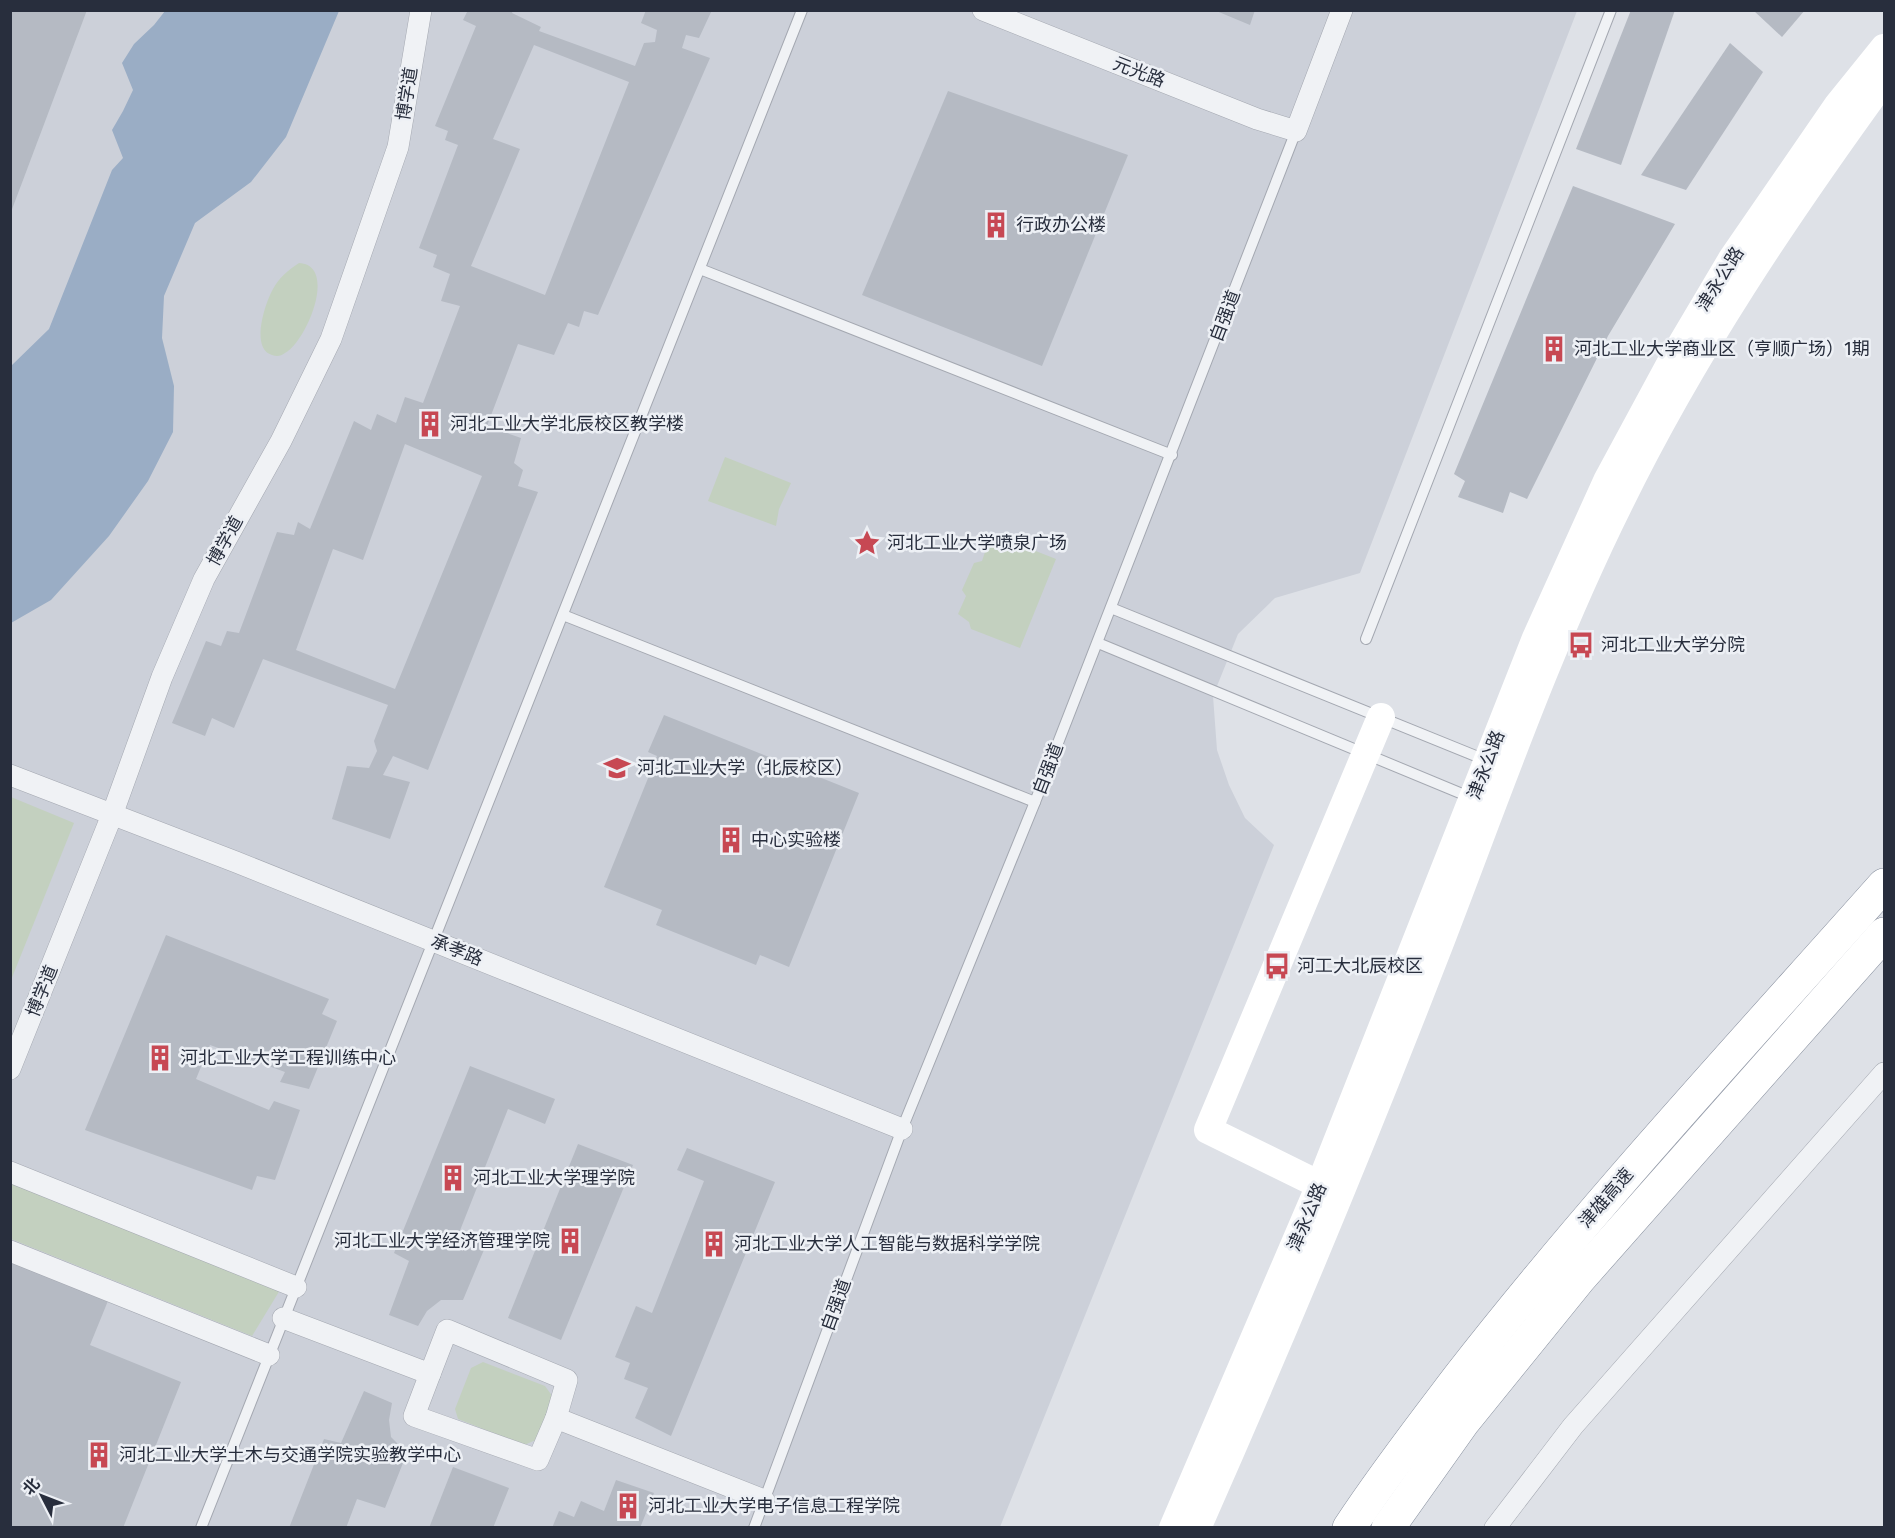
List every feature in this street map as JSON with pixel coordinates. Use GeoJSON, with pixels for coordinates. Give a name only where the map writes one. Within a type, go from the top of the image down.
{"type":"FeatureCollection","features":[{"type":"Feature","properties":{"kind":"highway","name":"津雄高速"},"geometry":{"type":"LineString","coordinates":[[1349,1527],[1413,1437],[1505,1318],[1601,1202],[1884,885]]}},
{"type":"Feature","properties":{"kind":"highway","name":"津雄高速"},"geometry":{"type":"LineString","coordinates":[[1388,1527],[1464,1421],[1579,1279],[1884,934]]}},
{"type":"Feature","properties":{"kind":"street","name":"博学道"},"geometry":{"type":"LineString","coordinates":[[10,1069],[112,815],[162,677],[204,579],[281,441],[331,339],[398,147],[421,10]]}},
{"type":"Feature","properties":{"kind":"street","name":"元光路"},"geometry":{"type":"LineString","coordinates":[[983,10],[1257,118],[1296,131]]}},
{"type":"Feature","properties":{"kind":"street","name":"自强道"},"geometry":{"type":"LineString","coordinates":[[1296,131],[1342,10]]}},
{"type":"Feature","properties":{"kind":"street","name":"津永公路"},"geometry":{"type":"LineString","coordinates":[[1498,765],[1536,638],[1607,481],[1674,357],[1732,259],[1838,105],[1884,48]]}},
{"type":"Feature","properties":{"kind":"street","name":"津永公路"},"geometry":{"type":"LineString","coordinates":[[1173,1527],[1498,765],[1619,503],[1681,387],[1730,305],[1791,211],[1884,80]]}},
{"type":"Feature","properties":{"kind":"street"},"geometry":{"type":"LineString","coordinates":[[1320,1185],[1208,1130],[1381,717]]}},
{"type":"Feature","properties":{"kind":"street","name":"承孝路"},"geometry":{"type":"LineString","coordinates":[[10,775],[236,862],[902,1129]]}},
{"type":"Feature","properties":{"kind":"street","name":"津永公路"},"geometry":{"type":"LineString","coordinates":[[1197,1527],[1331,1216],[1483,802]]}},
{"type":"Feature","properties":{"kind":"street"},"geometry":{"type":"LineString","coordinates":[[1496,1527],[1573,1426],[1884,1073]]}},
{"type":"Feature","properties":{"kind":"street"},"geometry":{"type":"LineString","coordinates":[[10,1172],[296,1287]]}},
{"type":"Feature","properties":{"kind":"street"},"geometry":{"type":"LineString","coordinates":[[10,1251],[269,1355]]}},
{"type":"Feature","properties":{"kind":"street"},"geometry":{"type":"LineString","coordinates":[[283,1318],[430,1374]]}},
{"type":"Feature","properties":{"kind":"street"},"geometry":{"type":"LineString","coordinates":[[447,1330],[567,1380],[556,1418],[538,1460],[414,1416],[430,1374],[447,1330]]}},
{"type":"Feature","properties":{"kind":"street"},"geometry":{"type":"LineString","coordinates":[[556,1418],[764,1500]]}},
{"type":"Feature","properties":{"kind":"lane"},"geometry":{"type":"LineString","coordinates":[[201,1527],[802,10]]}},
{"type":"Feature","properties":{"kind":"lane"},"geometry":{"type":"LineString","coordinates":[[1366,639],[1611,10]]}},
{"type":"Feature","properties":{"kind":"lane","name":"自强道"},"geometry":{"type":"LineString","coordinates":[[754,1527],[902,1129],[1098,643],[1296,131]]}},
{"type":"Feature","properties":{"kind":"lane"},"geometry":{"type":"LineString","coordinates":[[700,269],[1172,455]]}},
{"type":"Feature","properties":{"kind":"lane"},"geometry":{"type":"LineString","coordinates":[[1111,608],[1498,765]]}},
{"type":"Feature","properties":{"kind":"lane"},"geometry":{"type":"LineString","coordinates":[[563,615],[1035,802]]}},
{"type":"Feature","properties":{"kind":"lane"},"geometry":{"type":"LineString","coordinates":[[1098,643],[1483,802]]}},
{"type":"Feature","properties":{"kind":"shaded area","name":"河北工业大学（北辰校区）"},"geometry":{"type":"Polygon","coordinates":[[[10,11],[1577,11],[1360,573],[1275,598],[1238,634],[1213,696],[1217,750],[1229,785],[1245,818],[1274,845],[1000,1527],[11,1527],[10,11]]]}},
{"type":"Feature","properties":{"kind":"green space"},"geometry":{"type":"Polygon","coordinates":[[[299,263],[310,267],[316,276],[318,289],[315,304],[294,346],[282,355],[274,356],[265,351],[262,344],[263,314],[275,285],[284,274],[299,263]]]}},
{"type":"Feature","properties":{"kind":"green space"},"geometry":{"type":"Polygon","coordinates":[[[725,457],[791,483],[779,509],[776,526],[708,501],[725,457]]]}},
{"type":"Feature","properties":{"kind":"green space"},"geometry":{"type":"Polygon","coordinates":[[[1010,541],[1056,559],[1020,648],[971,629],[969,622],[958,614],[966,596],[962,590],[974,563],[982,561],[988,543],[1001,544],[1010,541]]]}},
{"type":"Feature","properties":{"kind":"green space"},"geometry":{"type":"Polygon","coordinates":[[[11,797],[74,823],[11,980],[11,797]]]}},
{"type":"Feature","properties":{"kind":"green space"},"geometry":{"type":"Polygon","coordinates":[[[10,1179],[280,1290],[252,1336],[11,1239],[10,1179]]]}},
{"type":"Feature","properties":{"kind":"green space"},"geometry":{"type":"Polygon","coordinates":[[[483,1362],[545,1386],[553,1397],[536,1440],[524,1445],[458,1419],[455,1409],[471,1368],[483,1362]]]}},
{"type":"Feature","properties":{"kind":"water"},"geometry":{"type":"Polygon","coordinates":[[[165,11],[339,11],[286,137],[251,182],[195,223],[164,296],[162,338],[174,386],[173,432],[148,481],[109,536],[51,600],[11,623],[11,366],[49,329],[112,170],[123,158],[112,130],[133,90],[122,63],[134,44],[165,11]]]}},
{"type":"Feature","properties":{"kind":"building"},"geometry":{"type":"Polygon","coordinates":[[[10,10],[87,10],[11,212],[10,212],[10,10]]]}},
{"type":"Feature","properties":{"kind":"building","name":"河北工业大学北辰校区教学楼"},"geometry":{"type":"Polygon","coordinates":[[[468,10],[513,10],[512,13],[541,27],[539,31],[635,66],[644,43],[655,42],[657,30],[641,23],[646,10],[712,10],[699,38],[686,35],[682,48],[710,58],[598,315],[584,311],[579,327],[568,323],[554,355],[518,344],[487,426],[521,438],[514,463],[523,470],[518,486],[538,492],[428,770],[393,756],[383,775],[410,782],[390,839],[332,819],[347,766],[369,768],[377,751],[374,741],[388,705],[263,659],[234,728],[212,718],[205,736],[172,723],[206,641],[221,646],[227,631],[239,633],[277,532],[294,535],[298,522],[310,529],[354,421],[371,430],[377,414],[396,423],[405,397],[423,403],[460,306],[441,301],[450,274],[433,267],[437,255],[419,248],[458,145],[445,140],[448,131],[435,126],[476,26],[463,20],[468,10]],[[534,45],[493,139],[520,149],[471,266],[545,295],[629,82],[534,45]],[[405,444],[363,560],[333,549],[296,650],[395,689],[482,476],[405,444]]]}},
{"type":"Feature","properties":{"kind":"building"},"geometry":{"type":"Polygon","coordinates":[[[1214,10],[1255,10],[1250,25],[1214,10]]]}},
{"type":"Feature","properties":{"kind":"building"},"geometry":{"type":"Polygon","coordinates":[[[1631,10],[1675,10],[1621,165],[1576,149],[1631,10]]]}},
{"type":"Feature","properties":{"kind":"building"},"geometry":{"type":"Polygon","coordinates":[[[1753,10],[1805,10],[1782,37],[1753,10]]]}},
{"type":"Feature","properties":{"kind":"building"},"geometry":{"type":"Polygon","coordinates":[[[1730,43],[1763,72],[1686,190],[1641,175],[1730,43]]]}},
{"type":"Feature","properties":{"kind":"building","name":"行政办公楼"},"geometry":{"type":"Polygon","coordinates":[[[948,91],[1128,155],[1042,366],[862,295],[948,91]]]}},
{"type":"Feature","properties":{"kind":"building","name":"河北工业大学商业区（亨顺广场）1期"},"geometry":{"type":"Polygon","coordinates":[[[1573,186],[1675,224],[1608,336],[1527,499],[1510,492],[1503,513],[1458,497],[1465,481],[1454,474],[1573,186]]]}},
{"type":"Feature","properties":{"kind":"building","name":"中心实验楼"},"geometry":{"type":"Polygon","coordinates":[[[664,715],[859,793],[789,967],[760,955],[756,965],[656,925],[662,910],[604,887],[657,756],[648,752],[664,715]]]}},
{"type":"Feature","properties":{"kind":"building","name":"河北工业大学工程训练中心"},"geometry":{"type":"Polygon","coordinates":[[[166,935],[329,999],[322,1014],[337,1021],[309,1089],[280,1082],[285,1072],[210,1045],[196,1079],[269,1110],[274,1101],[300,1110],[275,1180],[257,1176],[252,1190],[85,1130],[166,935]]]}},
{"type":"Feature","properties":{"kind":"building","name":"河北工业大学理学院"},"geometry":{"type":"Polygon","coordinates":[[[470,1066],[555,1099],[545,1124],[508,1109],[459,1233],[486,1245],[463,1300],[441,1300],[427,1311],[418,1326],[389,1315],[409,1261],[394,1253],[470,1066]]]}},
{"type":"Feature","properties":{"kind":"building","name":"河北工业大学经济管理学院"},"geometry":{"type":"Polygon","coordinates":[[[578,1144],[633,1165],[561,1340],[508,1318],[578,1144]]]}},
{"type":"Feature","properties":{"kind":"building","name":"河北工业大学人工智能与数据科学学院"},"geometry":{"type":"Polygon","coordinates":[[[687,1148],[775,1182],[671,1436],[635,1418],[648,1388],[624,1379],[630,1363],[615,1357],[636,1306],[652,1313],[704,1181],[677,1170],[687,1148]]]}},
{"type":"Feature","properties":{"kind":"building"},"geometry":{"type":"Polygon","coordinates":[[[10,1251],[112,1291],[90,1345],[181,1382],[123,1528],[10,1528],[10,1251]]]}},
{"type":"Feature","properties":{"kind":"building"},"geometry":{"type":"Polygon","coordinates":[[[364,1391],[392,1403],[389,1420],[391,1437],[407,1453],[385,1508],[357,1499],[346,1528],[289,1528],[324,1439],[341,1443],[364,1391]]]}},
{"type":"Feature","properties":{"kind":"building"},"geometry":{"type":"Polygon","coordinates":[[[453,1467],[509,1488],[493,1528],[429,1528],[453,1467]]]}},
{"type":"Feature","properties":{"kind":"building","name":"河北工业大学电子信息工程学院"},"geometry":{"type":"Polygon","coordinates":[[[616,1480],[654,1493],[640,1528],[552,1528],[559,1511],[574,1517],[581,1501],[604,1511],[616,1480]]]}},
{"type":"Feature","properties":{"kind":"place","name":"行政办公楼"},"geometry":{"type":"Point","coordinates":[996,225]}},
{"type":"Feature","properties":{"kind":"place","name":"河北工业大学商业区（亨顺广场）1期"},"geometry":{"type":"Point","coordinates":[1554,349]}},
{"type":"Feature","properties":{"kind":"place","name":"河北工业大学北辰校区教学楼"},"geometry":{"type":"Point","coordinates":[430,424]}},
{"type":"Feature","properties":{"kind":"place","name":"河北工业大学喷泉广场"},"geometry":{"type":"Point","coordinates":[867,543]}},
{"type":"Feature","properties":{"kind":"place","name":"河北工业大学分院"},"geometry":{"type":"Point","coordinates":[1581,645]}},
{"type":"Feature","properties":{"kind":"place","name":"河北工业大学（北辰校区）"},"geometry":{"type":"Point","coordinates":[617,768]}},
{"type":"Feature","properties":{"kind":"place","name":"中心实验楼"},"geometry":{"type":"Point","coordinates":[731,840]}},
{"type":"Feature","properties":{"kind":"place","name":"河工大北辰校区"},"geometry":{"type":"Point","coordinates":[1277,966]}},
{"type":"Feature","properties":{"kind":"place","name":"河北工业大学工程训练中心"},"geometry":{"type":"Point","coordinates":[160,1058]}},
{"type":"Feature","properties":{"kind":"place","name":"河北工业大学理学院"},"geometry":{"type":"Point","coordinates":[453,1178]}},
{"type":"Feature","properties":{"kind":"place","name":"河北工业大学经济管理学院"},"geometry":{"type":"Point","coordinates":[570,1241]}},
{"type":"Feature","properties":{"kind":"place","name":"河北工业大学人工智能与数据科学学院"},"geometry":{"type":"Point","coordinates":[714,1244]}},
{"type":"Feature","properties":{"kind":"place","name":"河北工业大学土木与交通学院实验教学中心"},"geometry":{"type":"Point","coordinates":[99,1455]}},
{"type":"Feature","properties":{"kind":"place","name":"河北工业大学电子信息工程学院"},"geometry":{"type":"Point","coordinates":[628,1506]}}]}
